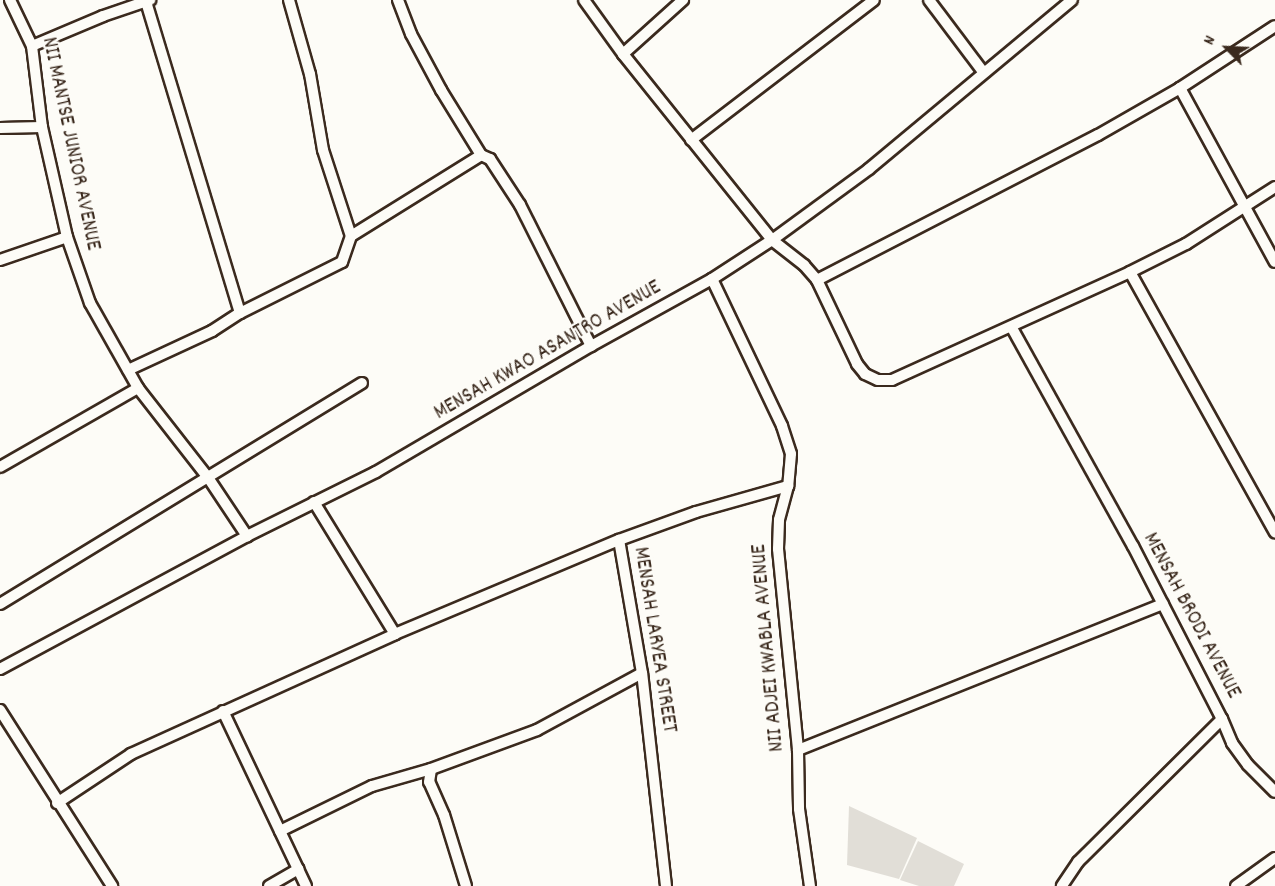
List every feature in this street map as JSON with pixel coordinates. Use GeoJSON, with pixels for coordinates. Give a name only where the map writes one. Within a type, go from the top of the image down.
{"type":"FeatureCollection","features":[{"type":"Feature","properties":{"kind":"street","name":"NII MANTSE JUNIOR AVENUE"},"geometry":{"type":"LineString","coordinates":[[10,0],[32,46],[42,127],[67,237],[90,303],[138,388],[209,479],[247,536]]}},
{"type":"Feature","properties":{"kind":"street"},"geometry":{"type":"LineString","coordinates":[[128,370],[212,331],[240,313],[342,262],[351,236],[323,150],[309,74],[289,0]]}},
{"type":"Feature","properties":{"kind":"street"},"geometry":{"type":"LineString","coordinates":[[398,0],[426,62],[459,124],[480,155],[490,159],[520,204],[591,346]]}},
{"type":"Feature","properties":{"kind":"street"},"geometry":{"type":"LineString","coordinates":[[584,0],[623,54],[772,240],[804,265],[817,280],[857,364],[865,374],[878,380],[892,380],[1012,328],[1130,272],[1186,244],[1244,209],[1275,187]]}},
{"type":"Feature","properties":{"kind":"street"},"geometry":{"type":"LineString","coordinates":[[623,54],[683,0]]}},
{"type":"Feature","properties":{"kind":"street"},"geometry":{"type":"LineString","coordinates":[[691,140],[874,0]]}},
{"type":"Feature","properties":{"kind":"street"},"geometry":{"type":"LineString","coordinates":[[929,0],[984,73]]}},
{"type":"Feature","properties":{"kind":"street","name":"MENSAH KWAO ASANTRO AVENUE"},"geometry":{"type":"LineString","coordinates":[[0,669],[247,536],[386,466],[591,346],[712,279],[772,240],[868,169],[1072,0]]}},
{"type":"Feature","properties":{"kind":"street"},"geometry":{"type":"LineString","coordinates":[[32,46],[103,16],[148,1],[240,313]]}},
{"type":"Feature","properties":{"kind":"street"},"geometry":{"type":"LineString","coordinates":[[817,280],[1010,182],[1180,88],[1275,26]]}},
{"type":"Feature","properties":{"kind":"street"},"geometry":{"type":"LineString","coordinates":[[1180,88],[1244,209],[1275,262]]}},
{"type":"Feature","properties":{"kind":"street"},"geometry":{"type":"LineString","coordinates":[[0,128],[42,127]]}},
{"type":"Feature","properties":{"kind":"street"},"geometry":{"type":"LineString","coordinates":[[351,236],[480,155]]}},
{"type":"Feature","properties":{"kind":"street"},"geometry":{"type":"LineString","coordinates":[[0,260],[67,237]]}},
{"type":"Feature","properties":{"kind":"street"},"geometry":{"type":"LineString","coordinates":[[1130,272],[1275,532]]}},
{"type":"Feature","properties":{"kind":"street","name":"NII ADJEI KWABLA AVENUE"},"geometry":{"type":"LineString","coordinates":[[712,279],[782,426],[790,454],[788,486],[779,520],[778,549],[798,750],[799,809],[810,886]]}},
{"type":"Feature","properties":{"kind":"street","name":"MENSAH BRODI AVENUE"},"geometry":{"type":"LineString","coordinates":[[1012,328],[1163,604],[1222,719],[1078,862],[1062,886]]}},
{"type":"Feature","properties":{"kind":"street"},"geometry":{"type":"LineString","coordinates":[[0,604],[209,479],[362,383]]}},
{"type":"Feature","properties":{"kind":"street"},"geometry":{"type":"LineString","coordinates":[[1,464],[138,388]]}},
{"type":"Feature","properties":{"kind":"street","name":"MENSAH LARYEA STREET"},"geometry":{"type":"LineString","coordinates":[[666,886],[642,673],[619,540],[696,512],[788,486]]}},
{"type":"Feature","properties":{"kind":"street"},"geometry":{"type":"LineString","coordinates":[[314,502],[395,634]]}},
{"type":"Feature","properties":{"kind":"street"},"geometry":{"type":"LineString","coordinates":[[57,803],[116,762],[224,711],[395,634],[619,540]]}},
{"type":"Feature","properties":{"kind":"street"},"geometry":{"type":"LineString","coordinates":[[798,750],[1163,604]]}},
{"type":"Feature","properties":{"kind":"street"},"geometry":{"type":"LineString","coordinates":[[280,831],[372,786],[431,769],[537,730],[642,673]]}},
{"type":"Feature","properties":{"kind":"street"},"geometry":{"type":"LineString","coordinates":[[0,710],[57,803],[112,886]]}},
{"type":"Feature","properties":{"kind":"street"},"geometry":{"type":"LineString","coordinates":[[224,711],[306,886]]}},
{"type":"Feature","properties":{"kind":"street"},"geometry":{"type":"LineString","coordinates":[[1222,719],[1232,743],[1248,765],[1275,792]]}},
{"type":"Feature","properties":{"kind":"street"},"geometry":{"type":"LineString","coordinates":[[431,769],[429,782],[444,815],[466,886]]}},
{"type":"Feature","properties":{"kind":"street"},"geometry":{"type":"LineString","coordinates":[[1236,886],[1275,858]]}},
{"type":"Feature","properties":{"kind":"street"},"geometry":{"type":"LineString","coordinates":[[268,886],[298,869]]}},
{"type":"Feature","properties":{"kind":"shaded area"},"geometry":{"type":"Polygon","coordinates":[[[849,806],[917,838],[899,879],[847,865],[849,806]]]}},
{"type":"Feature","properties":{"kind":"shaded area"},"geometry":{"type":"Polygon","coordinates":[[[918,841],[964,864],[954,886],[919,886],[900,880],[918,841]]]}}]}
